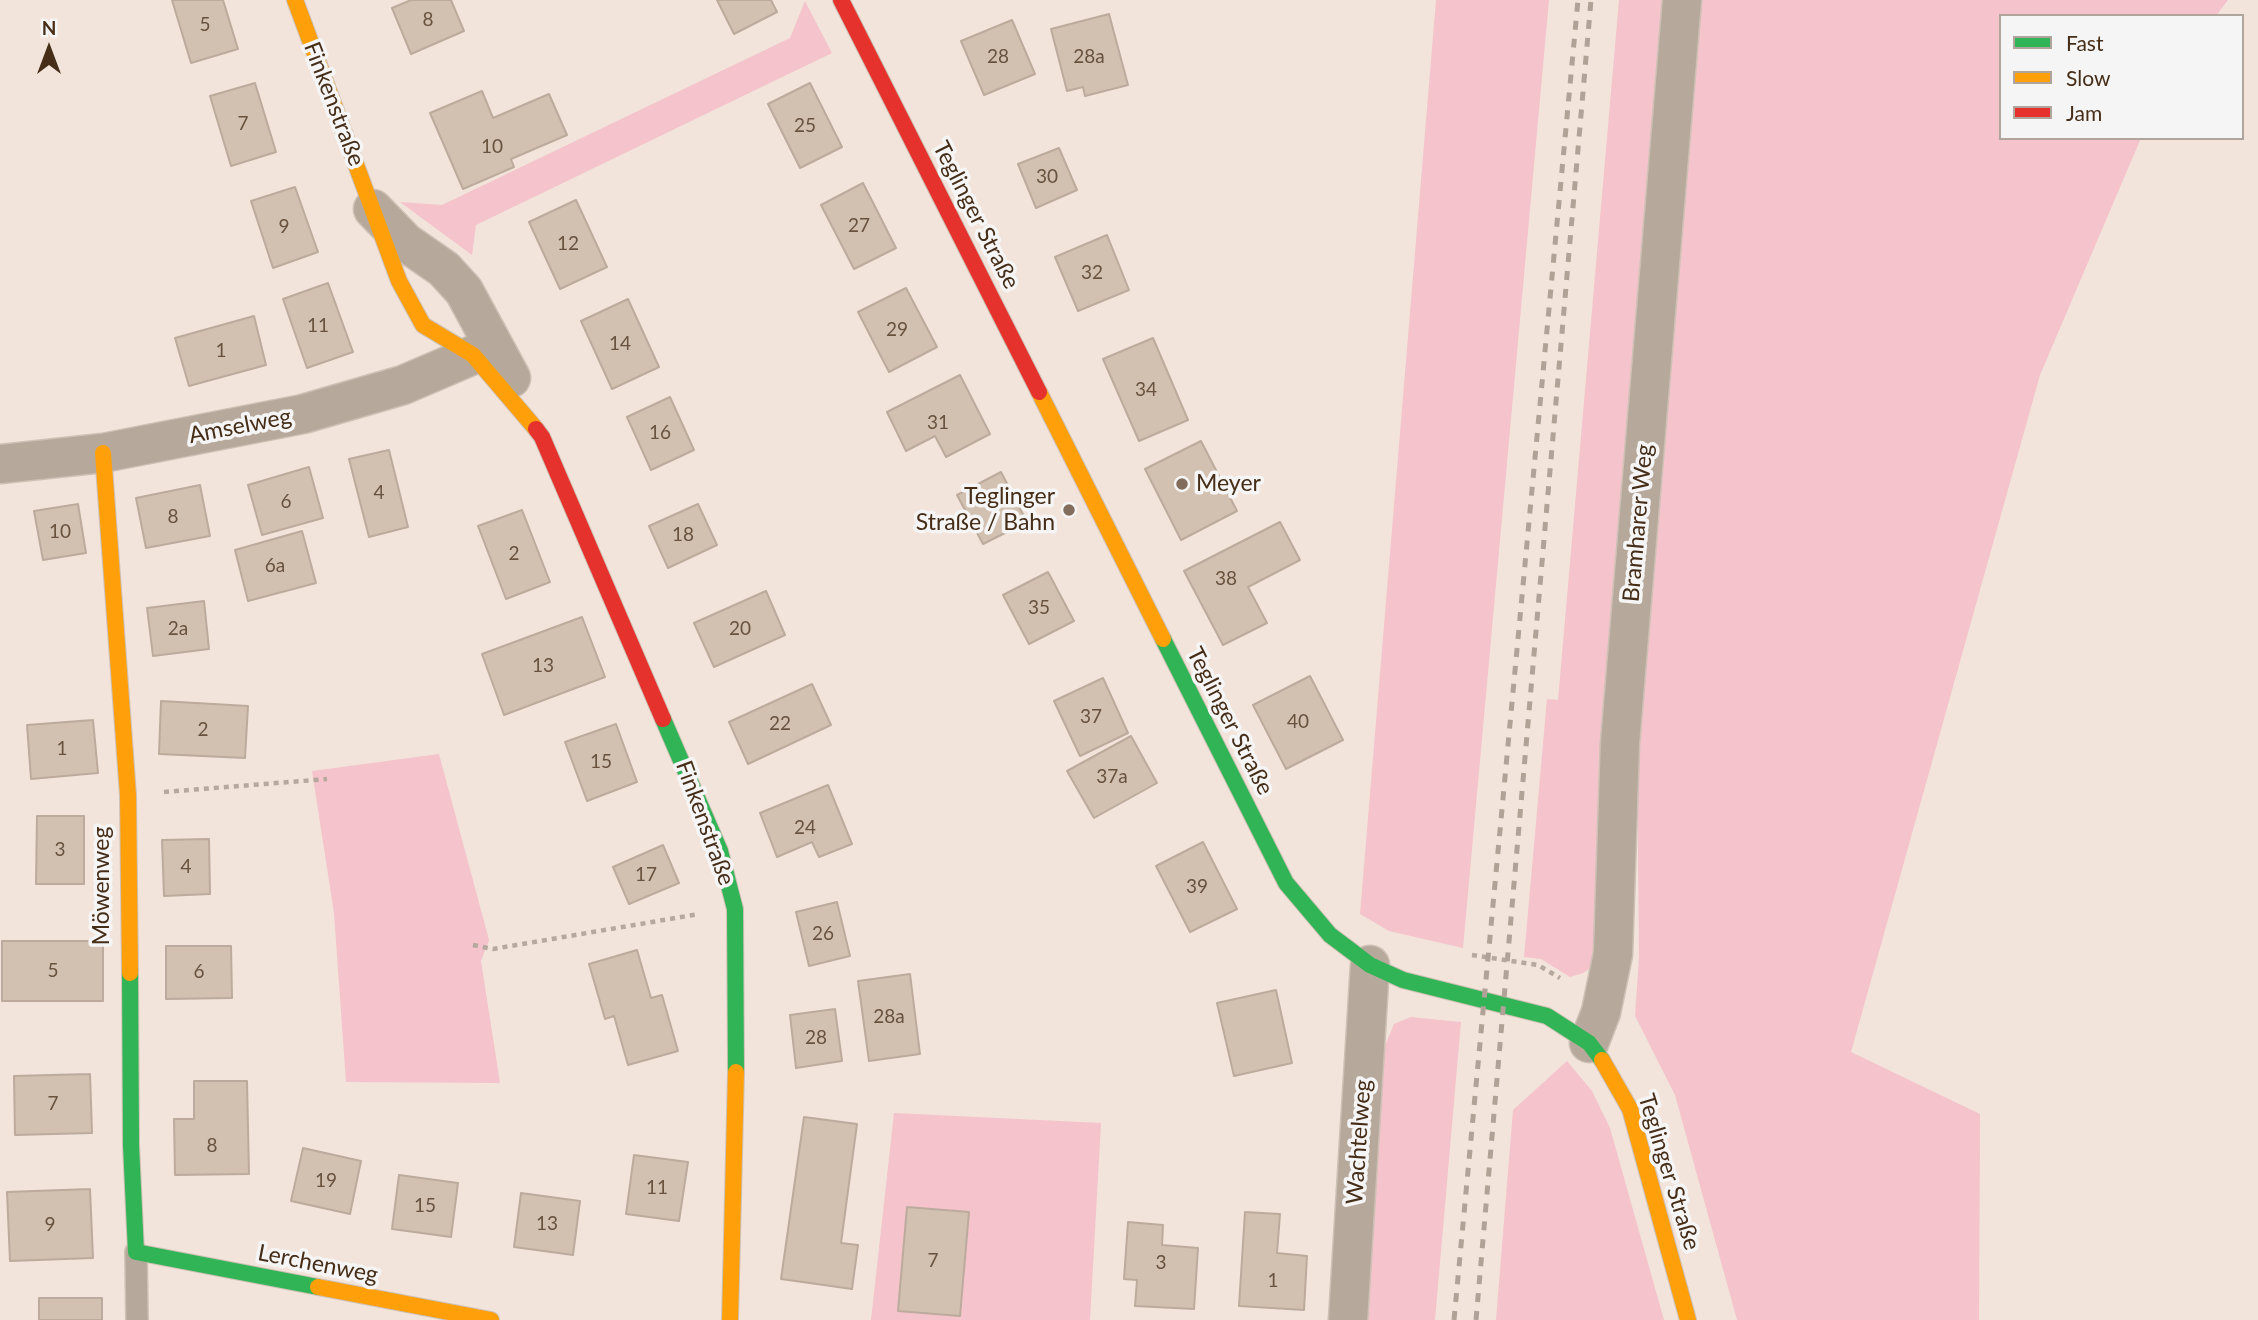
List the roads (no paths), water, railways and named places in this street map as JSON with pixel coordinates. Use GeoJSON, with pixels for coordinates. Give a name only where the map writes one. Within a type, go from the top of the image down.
{"type":"FeatureCollection","features":[{"type":"Feature","properties":{"kind":"street","name":"Finkenstraße"},"geometry":{"type":"LineString","coordinates":[[295,0],[399,281],[423,324],[472,355],[542,437]]}},
{"type":"Feature","properties":{"kind":"street","name":"Teglinger Straße"},"geometry":{"type":"LineString","coordinates":[[841,0],[1286,883],[1330,935],[1370,965],[1403,980],[1595,1028],[1611,1072],[1630,1109],[1688,1320]]}},
{"type":"Feature","properties":{"kind":"street","name":"Bramharer Weg"},"geometry":{"type":"LineString","coordinates":[[1595,1028],[1613,954],[1620,743],[1682,0]]}},
{"type":"Feature","properties":{"kind":"street","name":"Finkenstraße"},"geometry":{"type":"LineString","coordinates":[[373,209],[405,242],[444,270],[464,290],[542,437],[706,814],[735,909],[738,1001],[730,1320]]}},
{"type":"Feature","properties":{"kind":"street","name":"Amselweg"},"geometry":{"type":"LineString","coordinates":[[0,464],[103,453],[303,414],[403,384],[472,355]]}},
{"type":"Feature","properties":{"kind":"street","name":"Möwenweg"},"geometry":{"type":"LineString","coordinates":[[103,453],[128,795],[131,1146],[136,1252]]}},
{"type":"Feature","properties":{"kind":"street","name":"Wachtelweg"},"geometry":{"type":"LineString","coordinates":[[1348,1320],[1370,965]]}},
{"type":"Feature","properties":{"kind":"street","name":"Lerchenweg"},"geometry":{"type":"LineString","coordinates":[[136,1252],[491,1320]]}},
{"type":"Feature","properties":{"kind":"lane","name":"Möwenweg"},"geometry":{"type":"LineString","coordinates":[[136,1252],[137,1320]]}},
{"type":"Feature","properties":{"kind":"railway"},"geometry":{"type":"LineString","coordinates":[[1454,1320],[1578,0]]}},
{"type":"Feature","properties":{"kind":"railway"},"geometry":{"type":"LineString","coordinates":[[1476,1320],[1591,0]]}},
{"type":"Feature","properties":{"kind":"place","name":"Meyer"},"geometry":{"type":"Point","coordinates":[1182,484]}},
{"type":"Feature","properties":{"kind":"place","name":"Teglinger Straße / Bahn"},"geometry":{"type":"Point","coordinates":[1069,510]}}]}
